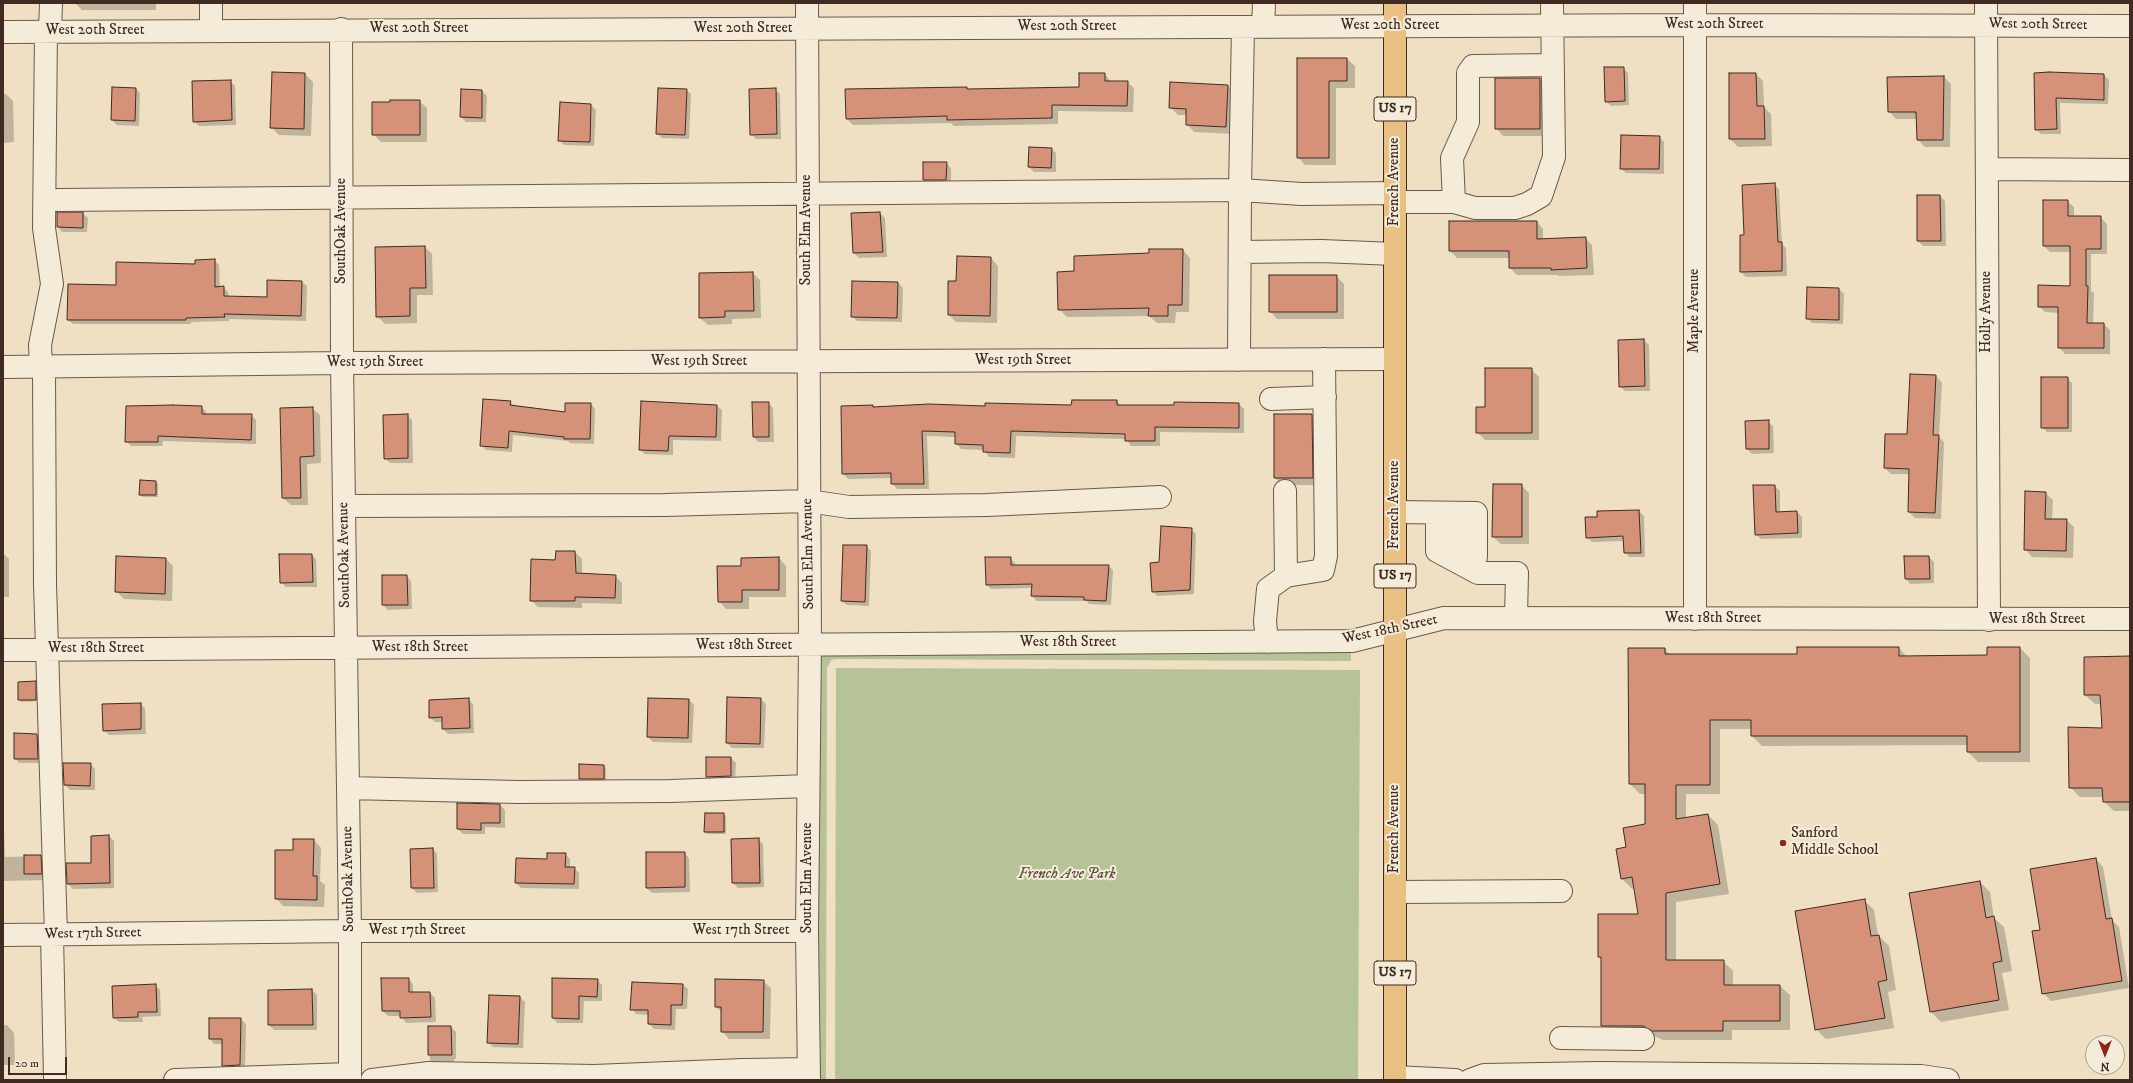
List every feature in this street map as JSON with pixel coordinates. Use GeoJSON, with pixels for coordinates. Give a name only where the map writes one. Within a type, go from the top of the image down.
{"type":"FeatureCollection","features":[{"type":"Feature","properties":{"kind":"main road","name":"French Avenue"},"geometry":{"type":"LineString","coordinates":[[1395,3],[1395,1079]]}},
{"type":"Feature","properties":{"kind":"street"},"geometry":{"type":"LineString","coordinates":[[51,3],[48,31],[44,228],[52,284],[40,345],[42,366],[45,584],[54,934],[55,1080]]}},
{"type":"Feature","properties":{"kind":"street"},"geometry":{"type":"LineString","coordinates":[[211,3],[211,30]]}},
{"type":"Feature","properties":{"kind":"street","name":"South Elm Avenue"},"geometry":{"type":"LineString","coordinates":[[807,3],[806,194],[810,645],[807,931],[809,1075]]}},
{"type":"Feature","properties":{"kind":"street"},"geometry":{"type":"LineString","coordinates":[[1239,360],[1240,190],[1253,26],[1264,3]]}},
{"type":"Feature","properties":{"kind":"street"},"geometry":{"type":"LineString","coordinates":[[58,200],[1240,190],[1302,194],[1396,197],[1454,202],[1475,208],[1515,208],[1527,204],[1541,196],[1554,157],[1552,3]]}},
{"type":"Feature","properties":{"kind":"street","name":"Maple Avenue"},"geometry":{"type":"LineString","coordinates":[[1695,3],[1695,619]]}},
{"type":"Feature","properties":{"kind":"street","name":"West 20th Street"},"geometry":{"type":"LineString","coordinates":[[3,32],[342,29],[1695,25],[1986,13],[2130,26]]}},
{"type":"Feature","properties":{"kind":"street","name":"Holly Avenue"},"geometry":{"type":"LineString","coordinates":[[1986,13],[1989,620]]}},
{"type":"Feature","properties":{"kind":"street","name":"SouthOak Avenue"},"geometry":{"type":"LineString","coordinates":[[342,29],[342,363],[347,649],[350,1077]]}},
{"type":"Feature","properties":{"kind":"street"},"geometry":{"type":"LineString","coordinates":[[1454,202],[1452,158],[1468,122],[1468,73],[1473,66],[1552,65]]}},
{"type":"Feature","properties":{"kind":"street"},"geometry":{"type":"LineString","coordinates":[[1987,169],[2130,170]]}},
{"type":"Feature","properties":{"kind":"street"},"geometry":{"type":"LineString","coordinates":[[1240,252],[1321,251],[1396,254]]}},
{"type":"Feature","properties":{"kind":"street","name":"West 19th Street"},"geometry":{"type":"LineString","coordinates":[[3,367],[342,363],[1395,359]]}},
{"type":"Feature","properties":{"kind":"street"},"geometry":{"type":"LineString","coordinates":[[1267,642],[1265,621],[1268,589],[1286,576],[1323,570],[1326,556],[1324,360]]}},
{"type":"Feature","properties":{"kind":"street"},"geometry":{"type":"LineString","coordinates":[[1271,399],[1325,397]]}},
{"type":"Feature","properties":{"kind":"street"},"geometry":{"type":"LineString","coordinates":[[1284,491],[1286,576]]}},
{"type":"Feature","properties":{"kind":"street"},"geometry":{"type":"LineString","coordinates":[[344,506],[665,505],[808,501],[850,506],[987,505],[1160,497]]}},
{"type":"Feature","properties":{"kind":"street"},"geometry":{"type":"LineString","coordinates":[[1395,512],[1476,513],[1476,558],[1461,564]]}},
{"type":"Feature","properties":{"kind":"street"},"geometry":{"type":"LineString","coordinates":[[1446,513],[1438,551],[1478,573],[1517,573],[1516,618]]}},
{"type":"Feature","properties":{"kind":"street","name":"West 18th Street"},"geometry":{"type":"LineString","coordinates":[[3,650],[347,649],[1352,641],[1444,618],[1989,620],[2130,619]]}},
{"type":"Feature","properties":{"kind":"street"},"geometry":{"type":"LineString","coordinates":[[348,788],[518,792],[670,791],[808,786]]}},
{"type":"Feature","properties":{"kind":"street"},"geometry":{"type":"LineString","coordinates":[[1395,892],[1561,891]]}},
{"type":"Feature","properties":{"kind":"street","name":"West 17th Street"},"geometry":{"type":"LineString","coordinates":[[3,935],[350,931],[807,931]]}},
{"type":"Feature","properties":{"kind":"street"},"geometry":{"type":"LineString","coordinates":[[1561,1038],[1643,1039]]}},
{"type":"Feature","properties":{"kind":"street"},"geometry":{"type":"LineString","coordinates":[[372,1080],[429,1073],[594,1076],[743,1070],[809,1075]]}},
{"type":"Feature","properties":{"kind":"street"},"geometry":{"type":"LineString","coordinates":[[1470,1080],[1484,1075],[1599,1073],[1921,1076],[1948,1080]]}},
{"type":"Feature","properties":{"kind":"street"},"geometry":{"type":"LineString","coordinates":[[175,1080],[350,1077]]}},
{"type":"Feature","properties":{"kind":"street"},"geometry":{"type":"LineString","coordinates":[[1395,1079],[1455,1080]]}},
{"type":"Feature","properties":{"kind":"green space"},"geometry":{"type":"Polygon","coordinates":[[[1351,652],[1351,661],[831,660],[827,668],[826,1080],[819,1080],[817,931],[819,656],[1351,652]]]}},
{"type":"Feature","properties":{"kind":"green space","name":"French Ave Park"},"geometry":{"type":"Polygon","coordinates":[[[836,668],[1360,670],[1358,1080],[835,1080],[836,668]]]}},
{"type":"Feature","properties":{"kind":"building"},"geometry":{"type":"Polygon","coordinates":[[[1297,58],[1347,58],[1347,81],[1329,81],[1329,158],[1297,158],[1297,58]]]}},
{"type":"Feature","properties":{"kind":"building"},"geometry":{"type":"Polygon","coordinates":[[[1604,67],[1624,67],[1625,101],[1605,102],[1604,67]]]}},
{"type":"Feature","properties":{"kind":"building"},"geometry":{"type":"Polygon","coordinates":[[[272,72],[305,73],[304,129],[270,128],[272,72]]]}},
{"type":"Feature","properties":{"kind":"building"},"geometry":{"type":"Polygon","coordinates":[[[2049,72],[2104,74],[2104,100],[2056,98],[2057,129],[2035,130],[2034,73],[2049,72]]]}},
{"type":"Feature","properties":{"kind":"building"},"geometry":{"type":"Polygon","coordinates":[[[1079,73],[1105,73],[1105,81],[1128,81],[1127,106],[1052,105],[1052,118],[947,120],[947,116],[846,119],[845,89],[1079,87],[1079,73]]]}},
{"type":"Feature","properties":{"kind":"building"},"geometry":{"type":"Polygon","coordinates":[[[1729,73],[1756,73],[1757,106],[1764,106],[1765,139],[1729,139],[1729,73]]]}},
{"type":"Feature","properties":{"kind":"building"},"geometry":{"type":"Polygon","coordinates":[[[1944,76],[1943,140],[1917,140],[1916,112],[1888,112],[1887,77],[1944,76]]]}},
{"type":"Feature","properties":{"kind":"building"},"geometry":{"type":"Polygon","coordinates":[[[1495,78],[1540,78],[1540,129],[1495,129],[1495,78]]]}},
{"type":"Feature","properties":{"kind":"building"},"geometry":{"type":"Polygon","coordinates":[[[231,80],[232,120],[193,122],[192,81],[231,80]]]}},
{"type":"Feature","properties":{"kind":"building"},"geometry":{"type":"Polygon","coordinates":[[[1170,82],[1228,85],[1226,127],[1186,125],[1186,109],[1169,108],[1170,82]]]}},
{"type":"Feature","properties":{"kind":"building"},"geometry":{"type":"Polygon","coordinates":[[[112,87],[136,88],[135,121],[111,120],[112,87]]]}},
{"type":"Feature","properties":{"kind":"building"},"geometry":{"type":"Polygon","coordinates":[[[658,88],[687,89],[685,135],[656,134],[658,88]]]}},
{"type":"Feature","properties":{"kind":"building"},"geometry":{"type":"Polygon","coordinates":[[[776,88],[777,134],[750,135],[749,89],[776,88]]]}},
{"type":"Feature","properties":{"kind":"building"},"geometry":{"type":"Polygon","coordinates":[[[461,89],[482,90],[482,118],[460,117],[461,89]]]}},
{"type":"Feature","properties":{"kind":"building"},"geometry":{"type":"Polygon","coordinates":[[[390,100],[420,100],[420,135],[372,135],[372,102],[390,102],[390,100]]]}},
{"type":"Feature","properties":{"kind":"building"},"geometry":{"type":"Polygon","coordinates":[[[560,102],[591,104],[590,142],[558,141],[560,102]]]}},
{"type":"Feature","properties":{"kind":"building"},"geometry":{"type":"Polygon","coordinates":[[[1621,135],[1660,136],[1659,169],[1620,169],[1621,135]]]}},
{"type":"Feature","properties":{"kind":"building"},"geometry":{"type":"Polygon","coordinates":[[[1029,147],[1052,148],[1051,168],[1028,167],[1029,147]]]}},
{"type":"Feature","properties":{"kind":"building"},"geometry":{"type":"Polygon","coordinates":[[[923,162],[947,162],[946,180],[923,180],[923,162]]]}},
{"type":"Feature","properties":{"kind":"building"},"geometry":{"type":"Polygon","coordinates":[[[1775,183],[1778,242],[1782,242],[1782,271],[1740,272],[1740,235],[1744,235],[1742,185],[1775,183]]]}},
{"type":"Feature","properties":{"kind":"building"},"geometry":{"type":"Polygon","coordinates":[[[1917,195],[1940,195],[1941,241],[1917,241],[1917,195]]]}},
{"type":"Feature","properties":{"kind":"building"},"geometry":{"type":"Polygon","coordinates":[[[2043,200],[2068,200],[2068,216],[2101,216],[2101,249],[2086,249],[2086,286],[2088,286],[2087,323],[2104,323],[2104,348],[2058,348],[2058,307],[2038,307],[2038,285],[2070,286],[2070,246],[2043,246],[2043,200]]]}},
{"type":"Feature","properties":{"kind":"building"},"geometry":{"type":"Polygon","coordinates":[[[57,212],[83,212],[83,228],[57,227],[57,212]]]}},
{"type":"Feature","properties":{"kind":"building"},"geometry":{"type":"Polygon","coordinates":[[[880,212],[883,252],[853,253],[851,213],[880,212]]]}},
{"type":"Feature","properties":{"kind":"building"},"geometry":{"type":"Polygon","coordinates":[[[1449,221],[1537,221],[1537,239],[1586,237],[1587,268],[1551,270],[1551,268],[1509,268],[1509,251],[1449,251],[1449,221]]]}},
{"type":"Feature","properties":{"kind":"building"},"geometry":{"type":"Polygon","coordinates":[[[425,246],[426,288],[410,288],[410,316],[376,317],[375,247],[425,246]]]}},
{"type":"Feature","properties":{"kind":"building"},"geometry":{"type":"Polygon","coordinates":[[[1149,249],[1183,249],[1182,305],[1168,305],[1168,316],[1148,316],[1149,308],[1058,310],[1057,272],[1074,271],[1074,256],[1149,253],[1149,249]]]}},
{"type":"Feature","properties":{"kind":"building"},"geometry":{"type":"Polygon","coordinates":[[[957,256],[991,257],[990,316],[948,315],[948,281],[956,281],[957,256]]]}},
{"type":"Feature","properties":{"kind":"building"},"geometry":{"type":"Polygon","coordinates":[[[215,259],[215,287],[224,286],[224,296],[267,297],[267,280],[302,281],[301,316],[224,314],[225,317],[186,318],[186,320],[67,320],[68,284],[116,285],[116,262],[195,264],[195,260],[215,259]]]}},
{"type":"Feature","properties":{"kind":"building"},"geometry":{"type":"Polygon","coordinates":[[[753,272],[754,311],[725,311],[725,317],[699,318],[699,273],[753,272]]]}},
{"type":"Feature","properties":{"kind":"building"},"geometry":{"type":"Polygon","coordinates":[[[1269,275],[1337,275],[1337,312],[1269,312],[1269,275]]]}},
{"type":"Feature","properties":{"kind":"building"},"geometry":{"type":"Polygon","coordinates":[[[852,281],[898,282],[897,318],[851,317],[852,281]]]}},
{"type":"Feature","properties":{"kind":"building"},"geometry":{"type":"Polygon","coordinates":[[[1807,287],[1839,288],[1839,320],[1806,319],[1807,287]]]}},
{"type":"Feature","properties":{"kind":"building"},"geometry":{"type":"Polygon","coordinates":[[[1644,339],[1645,386],[1619,387],[1618,340],[1644,339]]]}},
{"type":"Feature","properties":{"kind":"building"},"geometry":{"type":"Polygon","coordinates":[[[1485,368],[1532,368],[1532,433],[1476,433],[1476,407],[1485,407],[1485,368]]]}},
{"type":"Feature","properties":{"kind":"building"},"geometry":{"type":"Polygon","coordinates":[[[1910,374],[1936,375],[1933,435],[1939,435],[1935,513],[1908,512],[1909,469],[1884,468],[1885,434],[1907,434],[1910,374]]]}},
{"type":"Feature","properties":{"kind":"building"},"geometry":{"type":"Polygon","coordinates":[[[2041,377],[2068,377],[2068,428],[2041,428],[2041,377]]]}},
{"type":"Feature","properties":{"kind":"building"},"geometry":{"type":"Polygon","coordinates":[[[483,399],[511,401],[510,405],[565,412],[565,403],[591,403],[590,439],[564,439],[564,437],[509,431],[508,448],[480,446],[483,399]]]}},
{"type":"Feature","properties":{"kind":"building"},"geometry":{"type":"Polygon","coordinates":[[[1072,400],[1117,400],[1117,405],[1174,405],[1174,402],[1239,403],[1239,428],[1155,427],[1155,441],[1125,441],[1125,434],[1011,431],[1010,453],[983,452],[983,445],[955,444],[955,432],[922,431],[924,484],[891,484],[891,473],[842,474],[841,406],[873,405],[873,407],[929,404],[985,406],[985,403],[1071,405],[1072,400]]]}},
{"type":"Feature","properties":{"kind":"building"},"geometry":{"type":"Polygon","coordinates":[[[641,401],[717,405],[716,437],[669,436],[668,451],[639,450],[641,401]]]}},
{"type":"Feature","properties":{"kind":"building"},"geometry":{"type":"Polygon","coordinates":[[[752,402],[769,402],[769,437],[753,437],[752,402]]]}},
{"type":"Feature","properties":{"kind":"building"},"geometry":{"type":"Polygon","coordinates":[[[126,406],[202,406],[202,414],[252,414],[251,440],[158,436],[158,442],[125,442],[126,406]]]}},
{"type":"Feature","properties":{"kind":"building"},"geometry":{"type":"Polygon","coordinates":[[[313,407],[314,456],[300,457],[301,498],[282,498],[280,408],[313,407]]]}},
{"type":"Feature","properties":{"kind":"building"},"geometry":{"type":"Polygon","coordinates":[[[408,414],[408,458],[384,459],[383,415],[408,414]]]}},
{"type":"Feature","properties":{"kind":"building"},"geometry":{"type":"Polygon","coordinates":[[[1274,414],[1312,414],[1313,478],[1274,478],[1274,414]]]}},
{"type":"Feature","properties":{"kind":"building"},"geometry":{"type":"Polygon","coordinates":[[[1769,420],[1769,449],[1746,449],[1745,421],[1769,420]]]}},
{"type":"Feature","properties":{"kind":"building"},"geometry":{"type":"Polygon","coordinates":[[[140,480],[156,481],[156,495],[139,495],[140,480]]]}},
{"type":"Feature","properties":{"kind":"building"},"geometry":{"type":"Polygon","coordinates":[[[1493,484],[1522,484],[1522,537],[1492,537],[1493,484]]]}},
{"type":"Feature","properties":{"kind":"building"},"geometry":{"type":"Polygon","coordinates":[[[1753,485],[1775,485],[1776,512],[1797,511],[1798,533],[1755,535],[1753,485]]]}},
{"type":"Feature","properties":{"kind":"building"},"geometry":{"type":"Polygon","coordinates":[[[2025,491],[2046,492],[2045,519],[2067,519],[2066,551],[2024,550],[2025,491]]]}},
{"type":"Feature","properties":{"kind":"building"},"geometry":{"type":"Polygon","coordinates":[[[1639,510],[1641,553],[1624,553],[1623,536],[1586,538],[1585,517],[1597,517],[1597,511],[1639,510]]]}},
{"type":"Feature","properties":{"kind":"building"},"geometry":{"type":"Polygon","coordinates":[[[1161,526],[1192,528],[1190,590],[1152,592],[1150,563],[1159,562],[1161,526]]]}},
{"type":"Feature","properties":{"kind":"building"},"geometry":{"type":"Polygon","coordinates":[[[843,545],[867,545],[865,602],[841,601],[843,545]]]}},
{"type":"Feature","properties":{"kind":"building"},"geometry":{"type":"Polygon","coordinates":[[[556,551],[575,551],[576,573],[616,575],[615,598],[575,597],[575,601],[530,601],[531,559],[555,560],[556,551]]]}},
{"type":"Feature","properties":{"kind":"building"},"geometry":{"type":"Polygon","coordinates":[[[279,554],[312,554],[313,582],[280,583],[279,554]]]}},
{"type":"Feature","properties":{"kind":"building"},"geometry":{"type":"Polygon","coordinates":[[[116,556],[166,558],[165,594],[115,592],[116,556]]]}},
{"type":"Feature","properties":{"kind":"building"},"geometry":{"type":"Polygon","coordinates":[[[1904,556],[1929,556],[1930,579],[1905,579],[1904,556]]]}},
{"type":"Feature","properties":{"kind":"building"},"geometry":{"type":"Polygon","coordinates":[[[779,557],[779,590],[742,590],[742,602],[718,602],[717,566],[741,566],[741,558],[779,557]]]}},
{"type":"Feature","properties":{"kind":"building"},"geometry":{"type":"Polygon","coordinates":[[[985,557],[1011,557],[1011,565],[1109,565],[1106,601],[1084,600],[1084,597],[1031,596],[1032,584],[986,585],[985,557]]]}},
{"type":"Feature","properties":{"kind":"building"},"geometry":{"type":"Polygon","coordinates":[[[382,575],[407,575],[408,605],[382,605],[382,575]]]}},
{"type":"Feature","properties":{"kind":"building"},"geometry":{"type":"Polygon","coordinates":[[[1797,647],[1899,647],[1899,656],[1987,655],[1987,647],[2020,647],[2020,752],[1967,752],[1967,736],[1751,736],[1751,720],[1710,720],[1710,785],[1676,785],[1676,819],[1708,814],[1720,884],[1666,893],[1666,960],[1724,960],[1724,985],[1780,985],[1780,1021],[1723,1021],[1723,1031],[1652,1031],[1643,1026],[1601,1026],[1601,957],[1598,957],[1598,914],[1638,914],[1632,877],[1621,879],[1616,849],[1626,847],[1623,828],[1645,824],[1645,784],[1629,784],[1628,648],[1665,648],[1665,654],[1797,654],[1797,647]]]}},
{"type":"Feature","properties":{"kind":"building"},"geometry":{"type":"Polygon","coordinates":[[[2130,656],[2130,802],[2103,802],[2102,788],[2069,788],[2068,727],[2102,728],[2100,695],[2084,695],[2084,657],[2130,656]]]}},
{"type":"Feature","properties":{"kind":"building"},"geometry":{"type":"Polygon","coordinates":[[[36,681],[36,700],[18,700],[18,682],[36,681]]]}},
{"type":"Feature","properties":{"kind":"building"},"geometry":{"type":"Polygon","coordinates":[[[727,697],[761,698],[760,744],[726,743],[727,697]]]}},
{"type":"Feature","properties":{"kind":"building"},"geometry":{"type":"Polygon","coordinates":[[[469,698],[470,728],[442,729],[442,717],[429,718],[429,700],[469,698]]]}},
{"type":"Feature","properties":{"kind":"building"},"geometry":{"type":"Polygon","coordinates":[[[648,698],[689,699],[688,738],[647,737],[648,698]]]}},
{"type":"Feature","properties":{"kind":"building"},"geometry":{"type":"Polygon","coordinates":[[[141,703],[141,729],[103,731],[102,704],[141,703]]]}},
{"type":"Feature","properties":{"kind":"building"},"geometry":{"type":"Polygon","coordinates":[[[14,733],[37,734],[38,759],[14,759],[14,733]]]}},
{"type":"Feature","properties":{"kind":"building"},"geometry":{"type":"Polygon","coordinates":[[[706,757],[731,757],[731,776],[706,777],[706,757]]]}},
{"type":"Feature","properties":{"kind":"building"},"geometry":{"type":"Polygon","coordinates":[[[63,763],[91,763],[90,786],[64,785],[63,763]]]}},
{"type":"Feature","properties":{"kind":"building"},"geometry":{"type":"Polygon","coordinates":[[[579,764],[604,765],[604,779],[579,779],[579,764]]]}},
{"type":"Feature","properties":{"kind":"building"},"geometry":{"type":"Polygon","coordinates":[[[457,803],[500,804],[500,823],[481,823],[481,830],[457,829],[457,803]]]}},
{"type":"Feature","properties":{"kind":"building"},"geometry":{"type":"Polygon","coordinates":[[[705,813],[724,813],[724,832],[704,832],[705,813]]]}},
{"type":"Feature","properties":{"kind":"building"},"geometry":{"type":"Polygon","coordinates":[[[109,835],[110,883],[67,884],[66,863],[91,863],[91,836],[109,835]]]}},
{"type":"Feature","properties":{"kind":"building"},"geometry":{"type":"Polygon","coordinates":[[[759,838],[760,883],[732,883],[731,839],[759,838]]]}},
{"type":"Feature","properties":{"kind":"building"},"geometry":{"type":"Polygon","coordinates":[[[293,839],[314,839],[313,876],[317,876],[317,900],[275,899],[275,850],[293,850],[293,839]]]}},
{"type":"Feature","properties":{"kind":"building"},"geometry":{"type":"Polygon","coordinates":[[[433,848],[434,888],[411,888],[410,849],[433,848]]]}},
{"type":"Feature","properties":{"kind":"building"},"geometry":{"type":"Polygon","coordinates":[[[646,852],[685,852],[685,887],[646,888],[646,852]]]}},
{"type":"Feature","properties":{"kind":"building"},"geometry":{"type":"Polygon","coordinates":[[[547,853],[566,853],[565,867],[575,867],[574,884],[515,883],[516,858],[547,859],[547,853]]]}},
{"type":"Feature","properties":{"kind":"building"},"geometry":{"type":"Polygon","coordinates":[[[24,855],[41,855],[42,874],[24,874],[24,855]]]}},
{"type":"Feature","properties":{"kind":"building"},"geometry":{"type":"Polygon","coordinates":[[[2096,858],[2106,919],[2112,918],[2122,981],[2042,994],[2032,931],[2040,930],[2030,869],[2096,858]]]}},
{"type":"Feature","properties":{"kind":"building"},"geometry":{"type":"Polygon","coordinates":[[[1980,881],[1986,918],[1994,916],[2002,961],[1993,963],[1999,1000],[1930,1012],[1909,893],[1980,881]]]}},
{"type":"Feature","properties":{"kind":"building"},"geometry":{"type":"Polygon","coordinates":[[[1865,899],[1871,936],[1879,935],[1887,980],[1878,982],[1885,1018],[1815,1030],[1795,911],[1865,899]]]}},
{"type":"Feature","properties":{"kind":"building"},"geometry":{"type":"Polygon","coordinates":[[[381,978],[409,978],[409,992],[430,992],[431,1017],[400,1018],[400,1011],[382,1011],[381,978]]]}},
{"type":"Feature","properties":{"kind":"building"},"geometry":{"type":"Polygon","coordinates":[[[552,978],[598,979],[597,997],[579,996],[579,1019],[552,1018],[552,978]]]}},
{"type":"Feature","properties":{"kind":"building"},"geometry":{"type":"Polygon","coordinates":[[[715,979],[764,980],[763,1032],[721,1032],[721,1007],[715,1007],[715,979]]]}},
{"type":"Feature","properties":{"kind":"building"},"geometry":{"type":"Polygon","coordinates":[[[632,982],[683,984],[682,1005],[671,1005],[671,1025],[648,1024],[648,1010],[630,1010],[632,982]]]}},
{"type":"Feature","properties":{"kind":"building"},"geometry":{"type":"Polygon","coordinates":[[[156,984],[157,1012],[138,1012],[138,1017],[113,1018],[112,986],[156,984]]]}},
{"type":"Feature","properties":{"kind":"building"},"geometry":{"type":"Polygon","coordinates":[[[312,989],[313,1025],[268,1025],[268,990],[312,989]]]}},
{"type":"Feature","properties":{"kind":"building"},"geometry":{"type":"Polygon","coordinates":[[[489,995],[520,996],[518,1044],[487,1043],[489,995]]]}},
{"type":"Feature","properties":{"kind":"building"},"geometry":{"type":"Polygon","coordinates":[[[209,1018],[241,1018],[240,1065],[222,1066],[222,1039],[209,1039],[209,1018]]]}},
{"type":"Feature","properties":{"kind":"building"},"geometry":{"type":"Polygon","coordinates":[[[428,1026],[451,1026],[452,1055],[428,1055],[428,1026]]]}},
{"type":"Feature","properties":{"kind":"place","name":"Sanford Middle School"},"geometry":{"type":"Point","coordinates":[1783,843]}}]}
